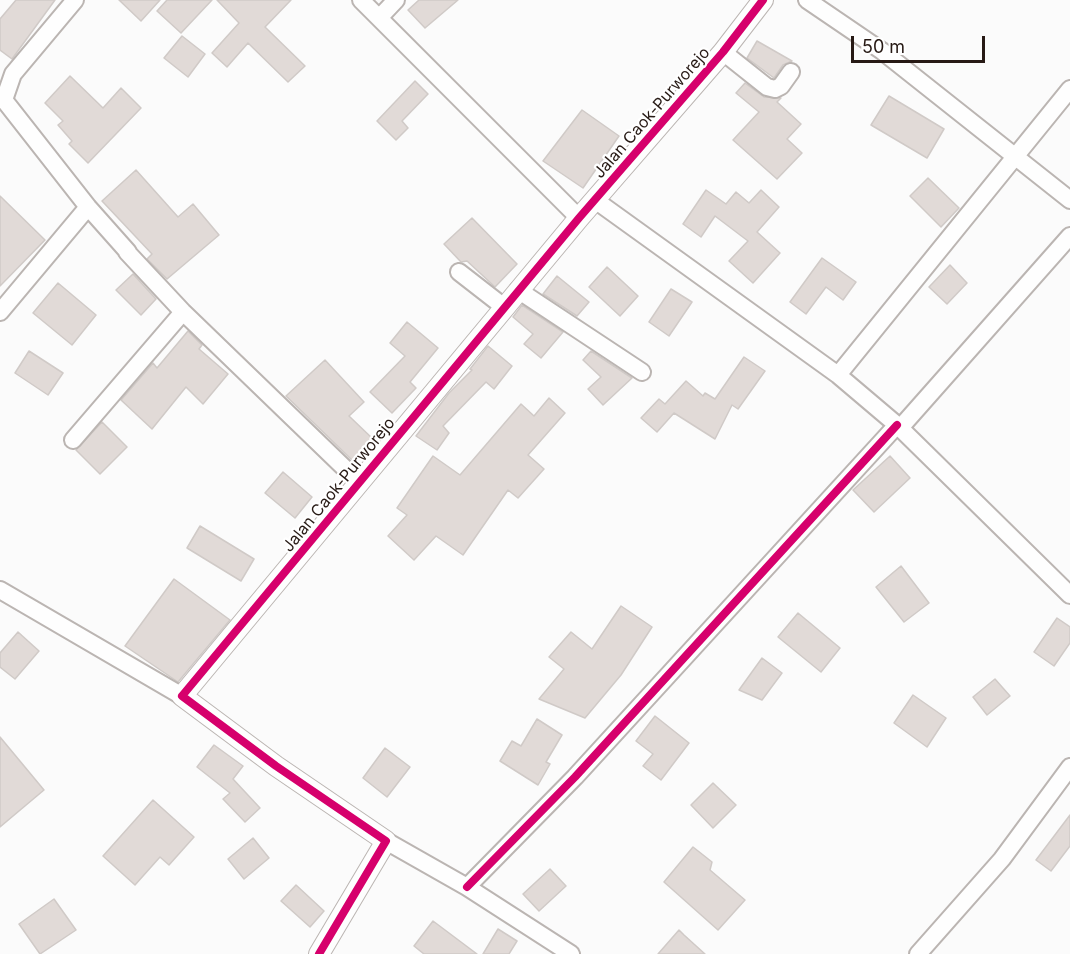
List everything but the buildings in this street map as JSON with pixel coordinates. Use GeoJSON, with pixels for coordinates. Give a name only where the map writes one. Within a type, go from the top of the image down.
{"type":"FeatureCollection","features":[{"type":"Feature","properties":{"kind":"street"},"geometry":{"type":"LineString","coordinates":[[75,0],[13,74],[4,100],[88,207],[127,252],[183,312],[359,482]]}},
{"type":"Feature","properties":{"kind":"street"},"geometry":{"type":"LineString","coordinates":[[361,0],[579,218]]}},
{"type":"Feature","properties":{"kind":"street"},"geometry":{"type":"LineString","coordinates":[[379,18],[396,0]]}},
{"type":"Feature","properties":{"kind":"street"},"geometry":{"type":"LineString","coordinates":[[807,0],[882,51],[1070,200]]}},
{"type":"Feature","properties":{"kind":"street","name":"Jalan Caok-Purworejo"},"geometry":{"type":"LineString","coordinates":[[182,696],[518,290],[723,52],[757,2]]}},
{"type":"Feature","properties":{"kind":"street"},"geometry":{"type":"LineString","coordinates":[[723,52],[767,87],[775,89],[781,86],[791,72]]}},
{"type":"Feature","properties":{"kind":"street"},"geometry":{"type":"LineString","coordinates":[[838,375],[1014,155],[1070,89]]}},
{"type":"Feature","properties":{"kind":"street"},"geometry":{"type":"LineString","coordinates":[[595,200],[838,375],[898,427],[1070,595]]}},
{"type":"Feature","properties":{"kind":"street"},"geometry":{"type":"LineString","coordinates":[[0,312],[88,207]]}},
{"type":"Feature","properties":{"kind":"street"},"geometry":{"type":"LineString","coordinates":[[467,887],[575,777],[898,427],[1070,236]]}},
{"type":"Feature","properties":{"kind":"street"},"geometry":{"type":"LineString","coordinates":[[459,272],[504,307]]}},
{"type":"Feature","properties":{"kind":"street"},"geometry":{"type":"LineString","coordinates":[[518,290],[642,372]]}},
{"type":"Feature","properties":{"kind":"street"},"geometry":{"type":"LineString","coordinates":[[73,440],[183,312]]}},
{"type":"Feature","properties":{"kind":"street"},"geometry":{"type":"LineString","coordinates":[[0,590],[182,696],[276,766],[386,841],[467,887],[572,954]]}},
{"type":"Feature","properties":{"kind":"street"},"geometry":{"type":"LineString","coordinates":[[918,954],[1002,859],[1070,767]]}},
{"type":"Feature","properties":{"kind":"street"},"geometry":{"type":"LineString","coordinates":[[319,954],[386,841]]}},
{"type":"Feature","properties":{"kind":"cycle path"},"geometry":{"type":"LineString","coordinates":[[319,954],[386,841],[276,766],[182,696],[579,218],[723,52],[763,0]]}},
{"type":"Feature","properties":{"kind":"cycle path"},"geometry":{"type":"LineString","coordinates":[[467,887],[575,777],[897,425]]}}]}
